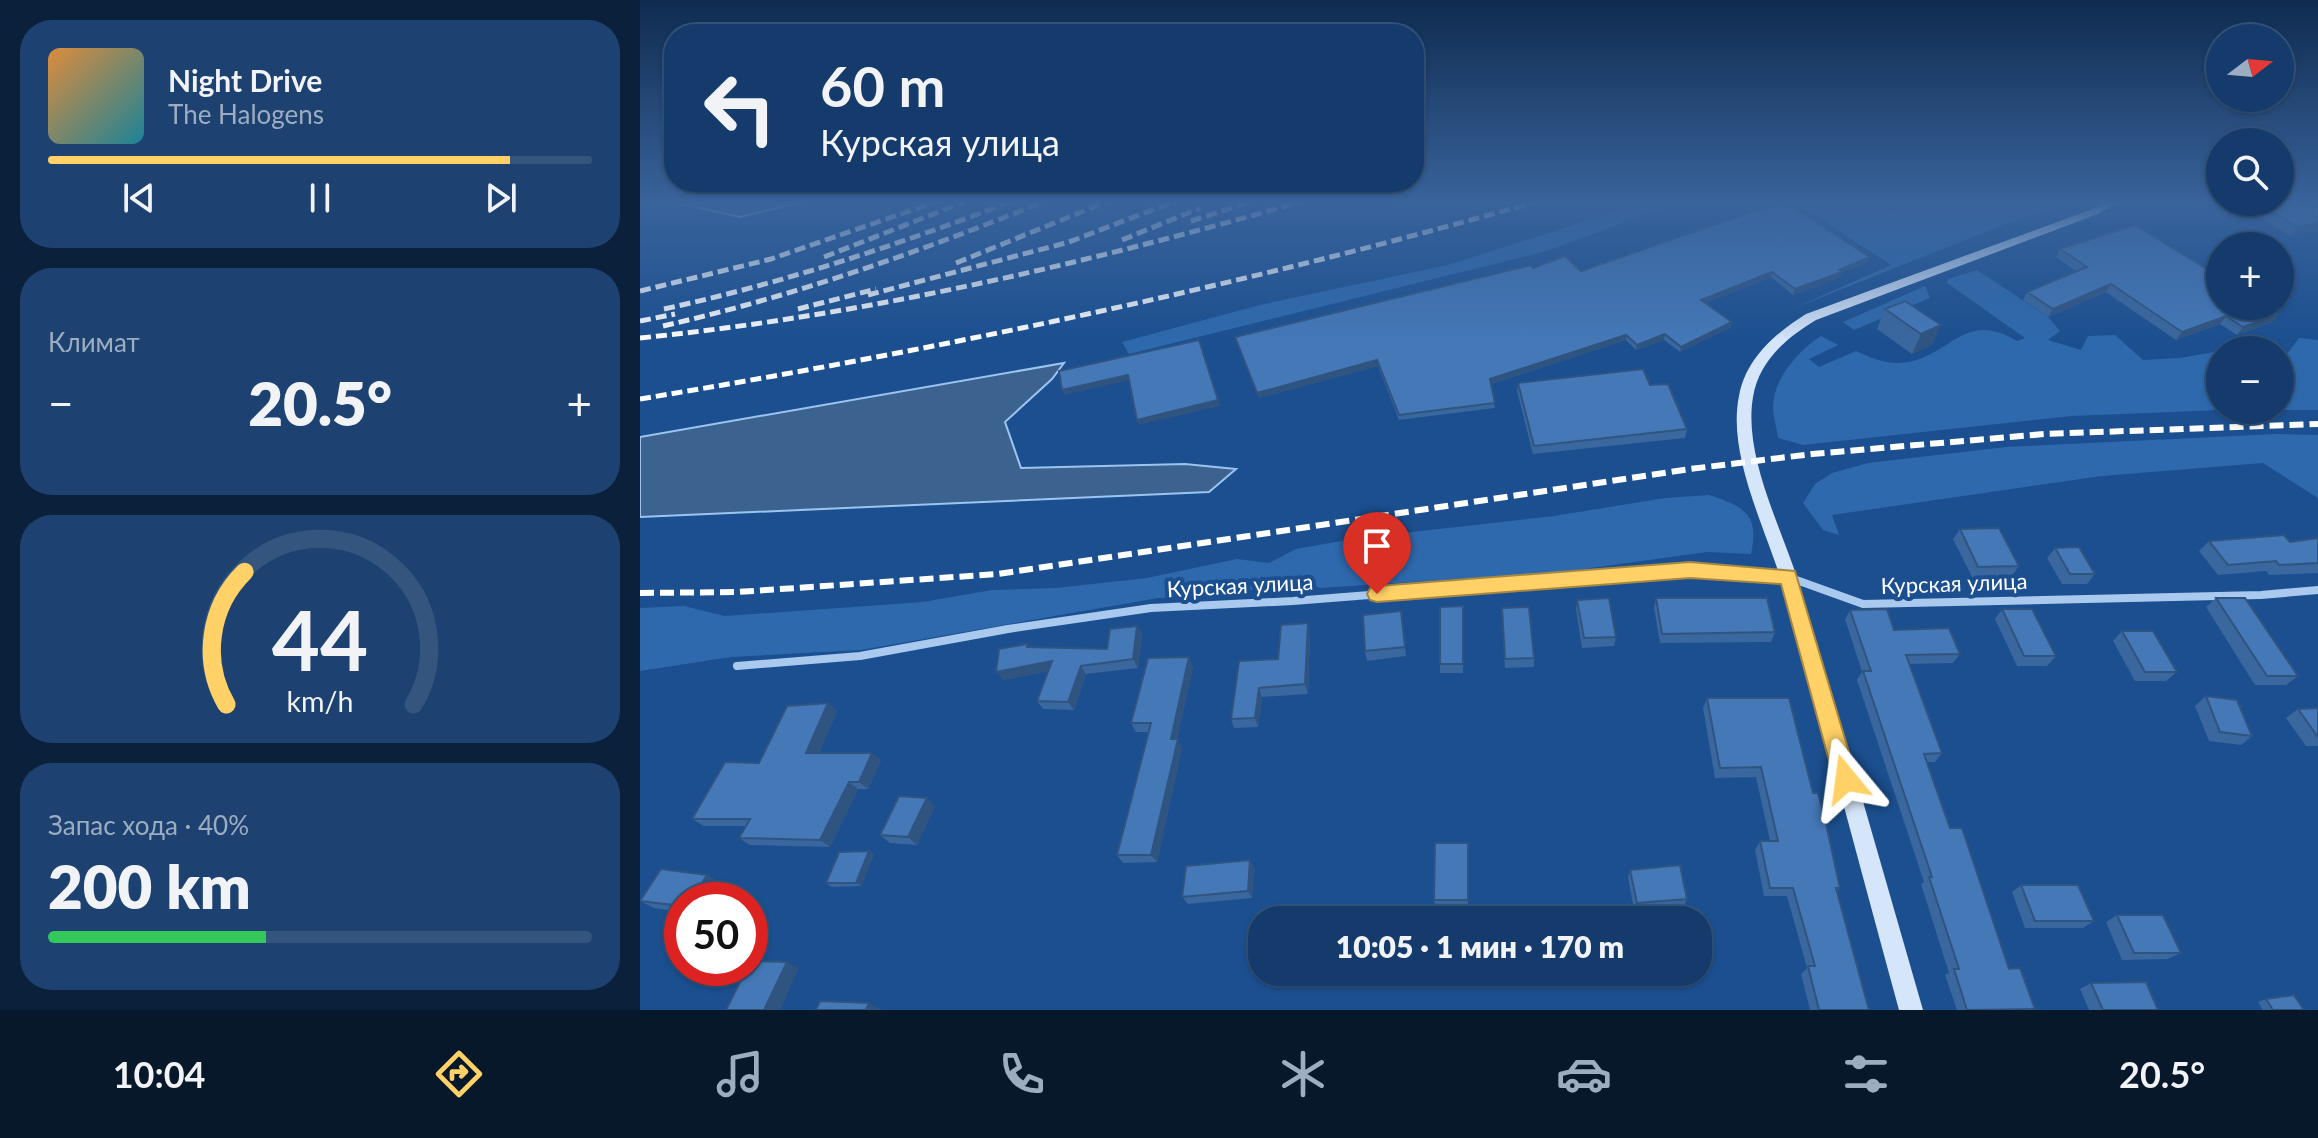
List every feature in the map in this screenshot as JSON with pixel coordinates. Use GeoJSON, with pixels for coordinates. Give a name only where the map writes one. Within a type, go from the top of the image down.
{"type":"FeatureCollection","features":[{"type":"Feature","properties":{"kind":"main road"},"geometry":{"type":"LineString","coordinates":[[1911,1010],[1747,444],[1744,410],[1755,369],[1773,342],[1811,317],[1995,248]]}},
{"type":"Feature","properties":{"kind":"street","name":"Курская улица"},"geometry":{"type":"LineString","coordinates":[[737,666],[860,656],[1151,608],[1293,601],[1690,570],[1788,577],[1863,604],[2261,595],[2318,590]]}},
{"type":"Feature","properties":{"kind":"shaded area"},"geometry":{"type":"Polygon","coordinates":[[[1501,248],[1555,248],[1129,354],[1122,342],[1260,305],[1448,265],[1501,248]]]}},
{"type":"Feature","properties":{"kind":"shaded area"},"geometry":{"type":"Polygon","coordinates":[[[1865,248],[1945,248],[1792,309],[1891,265],[1865,248]]]}},
{"type":"Feature","properties":{"kind":"shaded area"},"geometry":{"type":"Polygon","coordinates":[[[1977,270],[2048,317],[2060,331],[2048,340],[2081,350],[2088,336],[2115,335],[2143,360],[2206,353],[2206,411],[2072,416],[1803,445],[1778,438],[1773,407],[1777,386],[1796,357],[1821,336],[1838,345],[1809,359],[1819,367],[1856,351],[1887,362],[1915,361],[1955,339],[1982,330],[1998,332],[2017,341],[2025,338],[1947,283],[1948,279],[1977,270]]]}},
{"type":"Feature","properties":{"kind":"shaded area"},"geometry":{"type":"Polygon","coordinates":[[[1925,286],[1930,298],[1854,330],[1843,322],[1925,286]]]}},
{"type":"Feature","properties":{"kind":"shaded area"},"geometry":{"type":"Polygon","coordinates":[[[2299,338],[2318,340],[2318,410],[2294,410],[2294,345],[2299,338]]]}},
{"type":"Feature","properties":{"kind":"shaded area"},"geometry":{"type":"Polygon","coordinates":[[[1064,363],[1052,379],[1005,422],[1021,468],[1185,464],[1236,469],[1209,492],[640,517],[640,437],[1064,363]]]}},
{"type":"Feature","properties":{"kind":"shaded area"},"geometry":{"type":"Polygon","coordinates":[[[2277,434],[2318,435],[2318,498],[2263,463],[2102,476],[1832,515],[1839,535],[1823,530],[1803,503],[1815,484],[1832,473],[1868,463],[2006,447],[2277,434]]]}},
{"type":"Feature","properties":{"kind":"shaded area"},"geometry":{"type":"Polygon","coordinates":[[[1709,495],[1732,503],[1751,521],[1751,554],[1707,552],[1562,572],[1320,588],[1302,581],[1267,582],[1238,597],[1158,598],[861,650],[731,657],[640,671],[640,608],[684,606],[725,616],[923,602],[992,590],[1056,588],[1147,578],[1237,559],[1269,563],[1296,549],[1358,538],[1709,495]]]}},
{"type":"Feature","properties":{"kind":"building"},"geometry":{"type":"Polygon","coordinates":[[[1647,248],[1856,248],[1870,257],[1839,270],[1842,272],[1795,289],[1772,272],[1701,300],[1732,322],[1681,347],[1665,334],[1637,345],[1626,335],[1490,379],[1495,403],[1399,415],[1377,360],[1257,393],[1235,337],[1531,265],[1533,268],[1565,256],[1581,271],[1647,248]]]}},
{"type":"Feature","properties":{"kind":"building"},"geometry":{"type":"Polygon","coordinates":[[[2173,248],[2206,268],[2206,320],[2215,320],[2182,332],[2111,284],[2053,309],[2027,292],[2087,267],[2060,249],[2173,248]]]}},
{"type":"Feature","properties":{"kind":"building"},"geometry":{"type":"Polygon","coordinates":[[[1905,301],[1941,325],[1921,334],[1885,309],[1905,301]]]}},
{"type":"Feature","properties":{"kind":"building"},"geometry":{"type":"Polygon","coordinates":[[[2232,320],[2262,320],[2243,327],[2232,320]]]}},
{"type":"Feature","properties":{"kind":"building"},"geometry":{"type":"Polygon","coordinates":[[[1199,340],[1218,400],[1137,420],[1128,375],[1062,390],[1059,371],[1199,340]]]}},
{"type":"Feature","properties":{"kind":"building"},"geometry":{"type":"Polygon","coordinates":[[[1643,369],[1650,385],[1668,384],[1687,429],[1534,446],[1518,383],[1643,369]]]}},
{"type":"Feature","properties":{"kind":"building"},"geometry":{"type":"Polygon","coordinates":[[[1999,528],[2019,566],[1978,567],[1960,529],[1999,528]]]}},
{"type":"Feature","properties":{"kind":"building"},"geometry":{"type":"Polygon","coordinates":[[[2284,535],[2290,542],[2318,538],[2318,563],[2279,565],[2276,561],[2228,565],[2209,541],[2284,535]]]}},
{"type":"Feature","properties":{"kind":"building"},"geometry":{"type":"Polygon","coordinates":[[[2079,547],[2095,574],[2070,574],[2055,548],[2079,547]]]}},
{"type":"Feature","properties":{"kind":"building"},"geometry":{"type":"Polygon","coordinates":[[[1609,598],[1616,637],[1584,638],[1577,600],[1609,598]]]}},
{"type":"Feature","properties":{"kind":"building"},"geometry":{"type":"Polygon","coordinates":[[[1656,598],[1767,598],[1775,632],[1662,634],[1656,598]]]}},
{"type":"Feature","properties":{"kind":"building"},"geometry":{"type":"Polygon","coordinates":[[[2216,598],[2245,598],[2298,676],[2267,676],[2216,598]]]}},
{"type":"Feature","properties":{"kind":"building"},"geometry":{"type":"Polygon","coordinates":[[[1463,606],[1463,664],[1440,664],[1440,607],[1463,606]]]}},
{"type":"Feature","properties":{"kind":"building"},"geometry":{"type":"Polygon","coordinates":[[[1529,607],[1534,658],[1505,659],[1502,608],[1529,607]]]}},
{"type":"Feature","properties":{"kind":"building"},"geometry":{"type":"Polygon","coordinates":[[[1887,609],[1894,630],[1949,628],[1960,654],[1906,655],[1942,753],[1924,754],[1950,828],[1962,828],[2009,969],[2020,968],[2035,1009],[1967,1010],[1954,969],[1959,969],[1929,877],[1932,877],[1863,671],[1871,671],[1850,610],[1887,609]]]}},
{"type":"Feature","properties":{"kind":"building"},"geometry":{"type":"Polygon","coordinates":[[[2002,609],[2032,609],[2056,656],[2024,656],[2002,609]]]}},
{"type":"Feature","properties":{"kind":"building"},"geometry":{"type":"Polygon","coordinates":[[[1401,611],[1405,647],[1365,651],[1363,615],[1401,611]]]}},
{"type":"Feature","properties":{"kind":"building"},"geometry":{"type":"Polygon","coordinates":[[[1308,623],[1305,684],[1259,688],[1255,718],[1231,719],[1239,661],[1278,659],[1281,625],[1308,623]]]}},
{"type":"Feature","properties":{"kind":"building"},"geometry":{"type":"Polygon","coordinates":[[[1137,626],[1133,659],[1081,666],[1068,702],[1037,701],[1052,661],[996,672],[999,649],[1027,644],[1027,647],[1107,649],[1110,629],[1137,626]]]}},
{"type":"Feature","properties":{"kind":"building"},"geometry":{"type":"Polygon","coordinates":[[[2122,631],[2153,631],[2177,672],[2145,672],[2122,631]]]}},
{"type":"Feature","properties":{"kind":"building"},"geometry":{"type":"Polygon","coordinates":[[[1189,657],[1171,739],[1178,739],[1151,855],[1117,855],[1151,723],[1131,723],[1148,658],[1189,657]]]}},
{"type":"Feature","properties":{"kind":"building"},"geometry":{"type":"Polygon","coordinates":[[[2206,696],[2237,700],[2252,736],[2220,732],[2206,696]]]}},
{"type":"Feature","properties":{"kind":"building"},"geometry":{"type":"Polygon","coordinates":[[[1707,698],[1789,698],[1813,793],[1818,793],[1825,819],[1840,888],[1836,888],[1869,1010],[1819,1010],[1808,966],[1815,966],[1793,888],[1770,888],[1760,841],[1778,841],[1761,767],[1720,768],[1707,698]]]}},
{"type":"Feature","properties":{"kind":"building"},"geometry":{"type":"Polygon","coordinates":[[[828,703],[806,753],[872,753],[859,782],[849,782],[820,840],[739,838],[750,819],[692,819],[725,762],[759,763],[787,706],[828,703]]]}},
{"type":"Feature","properties":{"kind":"building"},"geometry":{"type":"Polygon","coordinates":[[[2318,708],[2318,737],[2298,709],[2318,708]]]}},
{"type":"Feature","properties":{"kind":"building"},"geometry":{"type":"Polygon","coordinates":[[[899,796],[927,798],[908,837],[880,835],[899,796]]]}},
{"type":"Feature","properties":{"kind":"building"},"geometry":{"type":"Polygon","coordinates":[[[1435,843],[1468,843],[1468,900],[1434,900],[1435,843]]]}},
{"type":"Feature","properties":{"kind":"building"},"geometry":{"type":"Polygon","coordinates":[[[869,851],[856,883],[826,883],[839,852],[869,851]]]}},
{"type":"Feature","properties":{"kind":"building"},"geometry":{"type":"Polygon","coordinates":[[[1250,860],[1248,891],[1182,897],[1186,866],[1250,860]]]}},
{"type":"Feature","properties":{"kind":"building"},"geometry":{"type":"Polygon","coordinates":[[[1680,865],[1687,899],[1637,903],[1630,870],[1680,865]]]}},
{"type":"Feature","properties":{"kind":"building"},"geometry":{"type":"Polygon","coordinates":[[[661,869],[707,875],[703,882],[664,882],[664,904],[640,901],[661,869]]]}},
{"type":"Feature","properties":{"kind":"building"},"geometry":{"type":"Polygon","coordinates":[[[2021,885],[2078,885],[2094,921],[2035,921],[2021,885]]]}},
{"type":"Feature","properties":{"kind":"building"},"geometry":{"type":"Polygon","coordinates":[[[2117,915],[2163,915],[2181,953],[2134,953],[2117,915]]]}},
{"type":"Feature","properties":{"kind":"building"},"geometry":{"type":"Polygon","coordinates":[[[768,961],[787,962],[764,1010],[726,1010],[738,986],[768,986],[768,961]]]}},
{"type":"Feature","properties":{"kind":"building"},"geometry":{"type":"Polygon","coordinates":[[[2146,982],[2158,1010],[2103,1010],[2091,983],[2146,982]]]}},
{"type":"Feature","properties":{"kind":"building"},"geometry":{"type":"Polygon","coordinates":[[[2294,995],[2304,1010],[2273,1010],[2266,999],[2294,995]]]}},
{"type":"Feature","properties":{"kind":"building"},"geometry":{"type":"Polygon","coordinates":[[[820,1001],[869,1003],[866,1010],[816,1010],[820,1001]]]}},
{"type":"Feature","properties":{"kind":"railway"},"geometry":{"type":"LineString","coordinates":[[640,291],[771,259],[802,248]]}},
{"type":"Feature","properties":{"kind":"railway"},"geometry":{"type":"LineString","coordinates":[[824,257],[846,248]]}},
{"type":"Feature","properties":{"kind":"railway"},"geometry":{"type":"LineString","coordinates":[[664,309],[753,287],[881,248]]}},
{"type":"Feature","properties":{"kind":"railway"},"geometry":{"type":"LineString","coordinates":[[663,326],[760,301],[922,248]]}},
{"type":"Feature","properties":{"kind":"railway"},"geometry":{"type":"LineString","coordinates":[[956,263],[992,248]]}},
{"type":"Feature","properties":{"kind":"railway"},"geometry":{"type":"LineString","coordinates":[[868,295],[1046,248]]}},
{"type":"Feature","properties":{"kind":"railway"},"geometry":{"type":"LineString","coordinates":[[640,338],[808,316],[892,301],[1130,248]]}},
{"type":"Feature","properties":{"kind":"railway"},"geometry":{"type":"LineString","coordinates":[[640,399],[979,337],[1204,288],[1365,248]]}},
{"type":"Feature","properties":{"kind":"railway"},"geometry":{"type":"LineString","coordinates":[[798,309],[876,289]]}},
{"type":"Feature","properties":{"kind":"railway"},"geometry":{"type":"LineString","coordinates":[[640,321],[675,314]]}},
{"type":"Feature","properties":{"kind":"railway"},"geometry":{"type":"LineString","coordinates":[[640,593],[738,592],[998,574],[1690,469],[1812,454],[2045,434],[2318,424]]}},
{"type":"Feature","properties":{"kind":"route"},"geometry":{"type":"LineString","coordinates":[[1377,594],[1690,570],[1788,577],[1846,779]]}}]}
